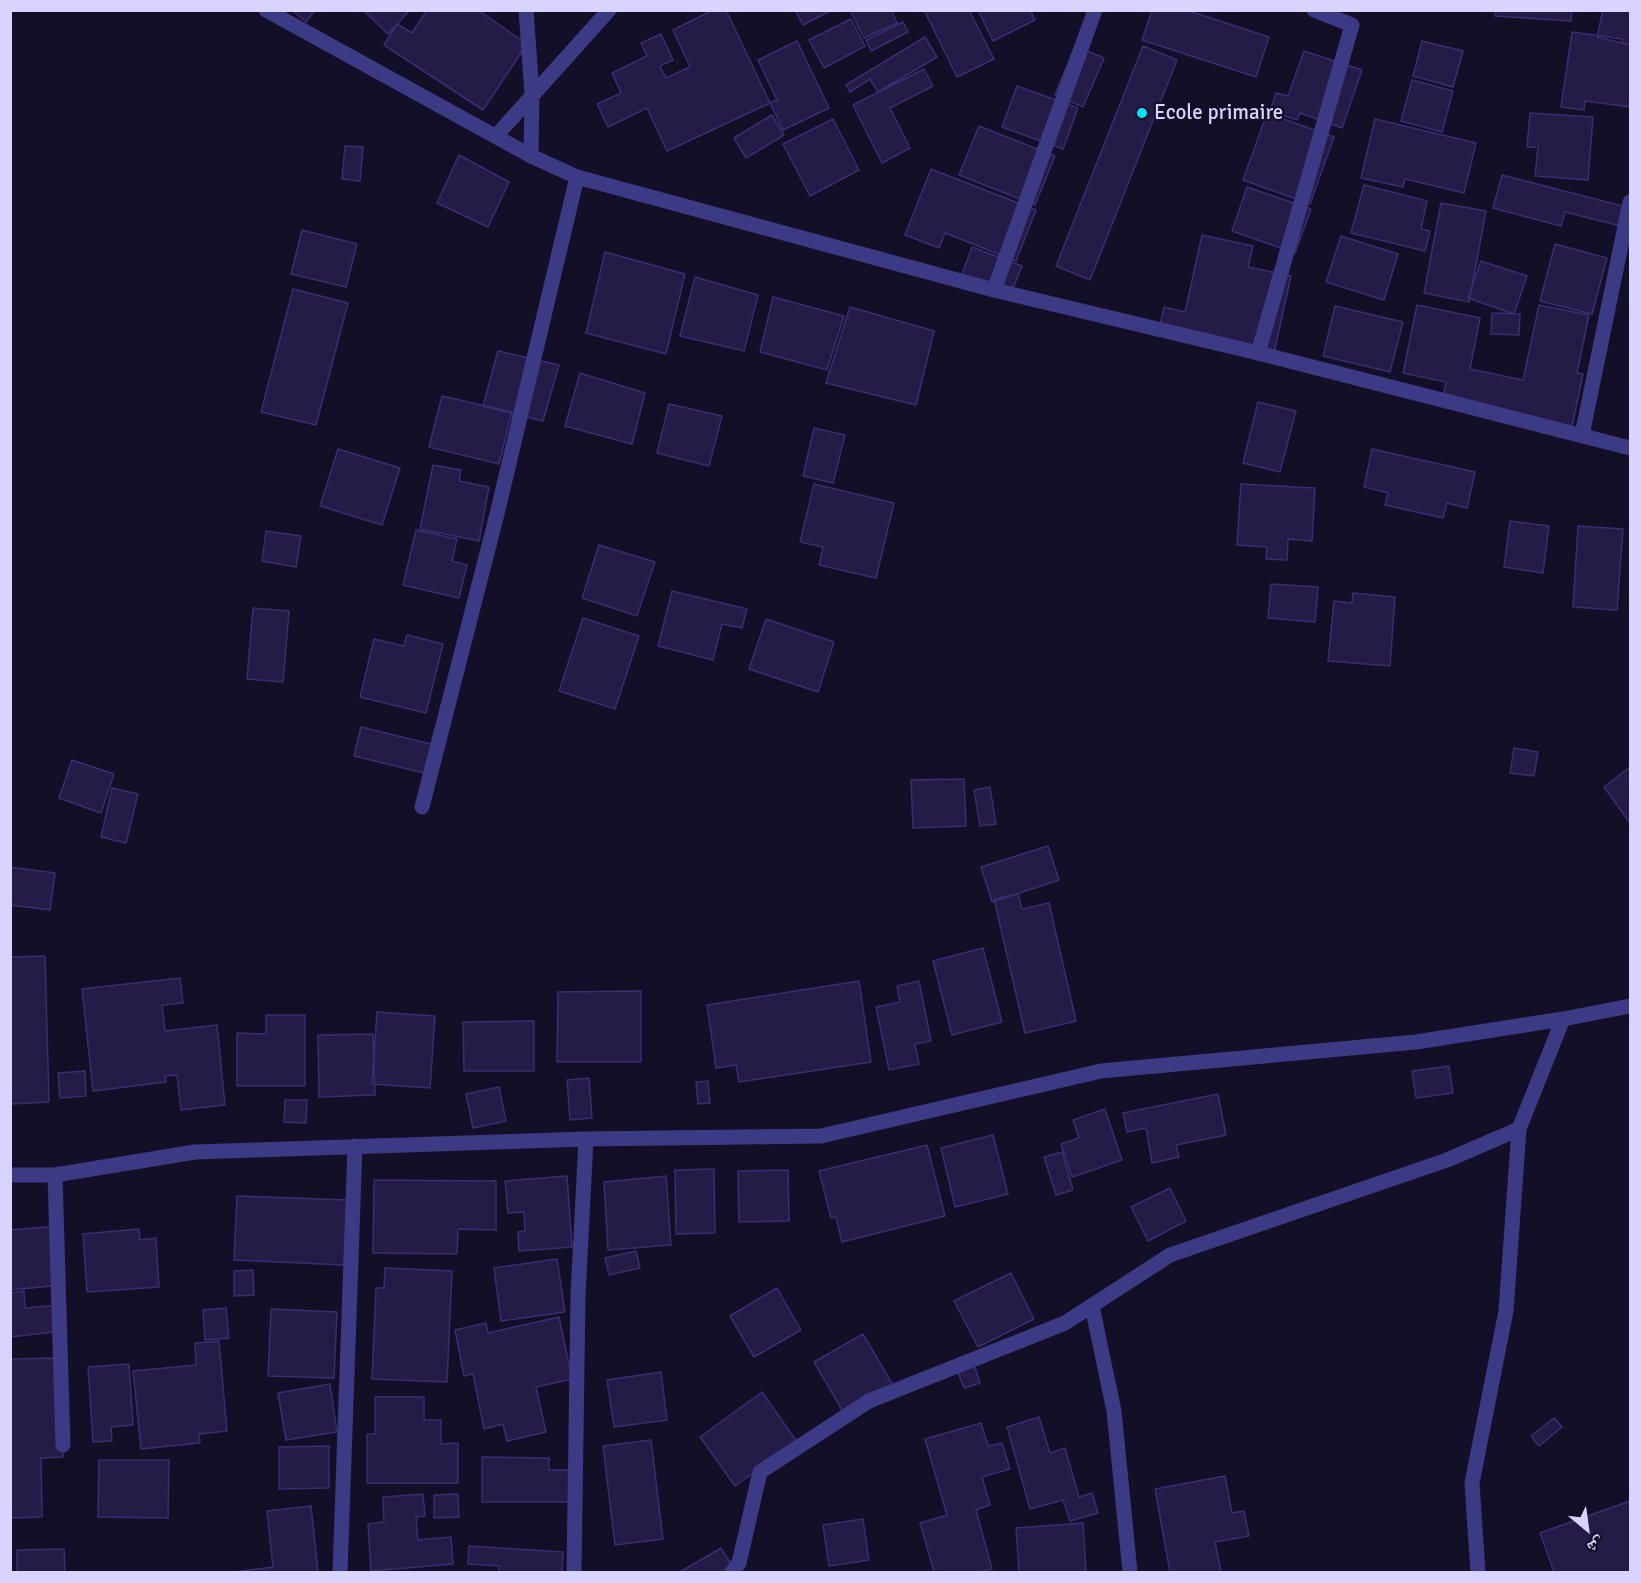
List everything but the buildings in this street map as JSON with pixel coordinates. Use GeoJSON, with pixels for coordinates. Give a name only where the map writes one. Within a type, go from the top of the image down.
{"type":"FeatureCollection","features":[{"type":"Feature","properties":{"kind":"street"},"geometry":{"type":"LineString","coordinates":[[266,10],[531,156],[577,177],[994,290],[1258,353],[1630,448]]}},
{"type":"Feature","properties":{"kind":"street"},"geometry":{"type":"LineString","coordinates":[[526,10],[532,94],[531,156]]}},
{"type":"Feature","properties":{"kind":"street"},"geometry":{"type":"LineString","coordinates":[[496,136],[609,10]]}},
{"type":"Feature","properties":{"kind":"street"},"geometry":{"type":"LineString","coordinates":[[994,290],[1095,10]]}},
{"type":"Feature","properties":{"kind":"street"},"geometry":{"type":"LineString","coordinates":[[1258,353],[1352,25],[1314,10]]}},
{"type":"Feature","properties":{"kind":"street"},"geometry":{"type":"LineString","coordinates":[[422,807],[497,514],[577,177]]}},
{"type":"Feature","properties":{"kind":"street"},"geometry":{"type":"LineString","coordinates":[[1582,435],[1630,202]]}},
{"type":"Feature","properties":{"kind":"street"},"geometry":{"type":"LineString","coordinates":[[10,1175],[55,1175],[195,1152],[586,1139],[821,1136],[1101,1071],[1416,1042],[1563,1020],[1630,1006]]}},
{"type":"Feature","properties":{"kind":"street"},"geometry":{"type":"LineString","coordinates":[[1478,1572],[1472,1482],[1506,1311],[1520,1129],[1563,1020]]}},
{"type":"Feature","properties":{"kind":"street"},"geometry":{"type":"LineString","coordinates":[[732,1572],[738,1563],[760,1472],[869,1401],[1065,1323],[1170,1255],[1447,1160],[1520,1129]]}},
{"type":"Feature","properties":{"kind":"street"},"geometry":{"type":"LineString","coordinates":[[574,1572],[578,1294],[586,1139]]}},
{"type":"Feature","properties":{"kind":"street"},"geometry":{"type":"LineString","coordinates":[[340,1572],[355,1146]]}},
{"type":"Feature","properties":{"kind":"street"},"geometry":{"type":"LineString","coordinates":[[55,1175],[63,1445]]}},
{"type":"Feature","properties":{"kind":"street"},"geometry":{"type":"LineString","coordinates":[[1092,1306],[1114,1411],[1130,1572]]}},
{"type":"Feature","properties":{"kind":"place","name":"Ecole primaire"},"geometry":{"type":"Point","coordinates":[1142,113]}}]}
